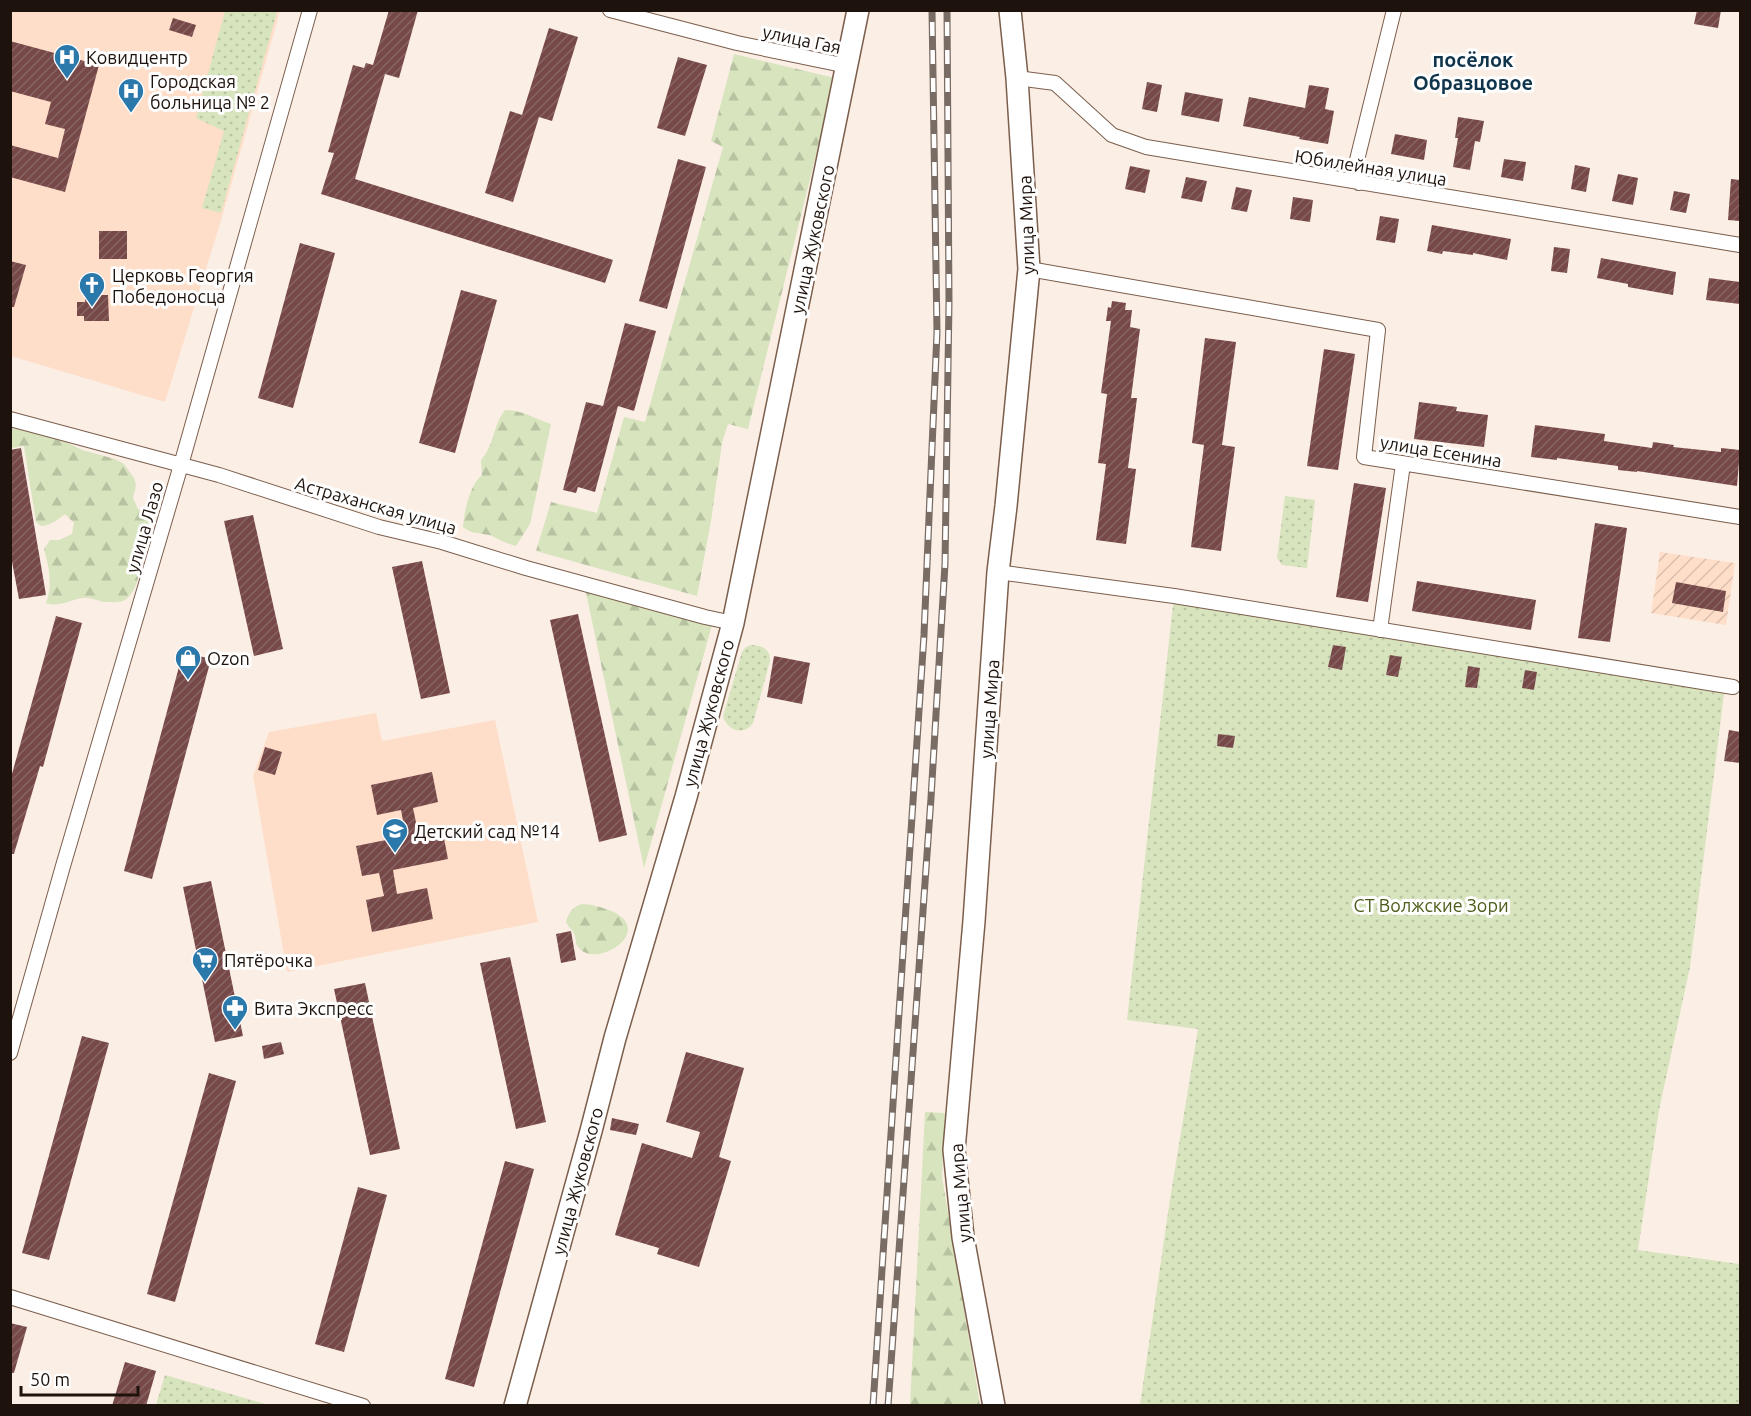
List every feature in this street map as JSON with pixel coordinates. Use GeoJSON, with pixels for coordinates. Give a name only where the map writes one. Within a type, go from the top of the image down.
{"type":"FeatureCollection","features":[{"type":"Feature","properties":{"kind":"main road","name":"улица Жуковского"},"geometry":{"type":"LineString","coordinates":[[515,1406],[615,1038],[686,797],[733,623],[858,10]]}},
{"type":"Feature","properties":{"kind":"main road","name":"улица Мира"},"geometry":{"type":"LineString","coordinates":[[994,1406],[963,1237],[954,1150],[975,909],[998,572],[1029,269],[1017,78],[1010,10]]}},
{"type":"Feature","properties":{"kind":"street","name":"улица Лазо"},"geometry":{"type":"LineString","coordinates":[[10,1053],[310,10]]}},
{"type":"Feature","properties":{"kind":"street","name":"улица Гая"},"geometry":{"type":"LineString","coordinates":[[610,10],[736,43],[847,66]]}},
{"type":"Feature","properties":{"kind":"street"},"geometry":{"type":"LineString","coordinates":[[1359,183],[1356,160],[1394,10]]}},
{"type":"Feature","properties":{"kind":"street","name":"Юбилейная улица"},"geometry":{"type":"LineString","coordinates":[[1017,78],[1055,83],[1112,135],[1146,147],[1740,245]]}},
{"type":"Feature","properties":{"kind":"street","name":"улица Есенина"},"geometry":{"type":"LineString","coordinates":[[1029,269],[1378,330],[1364,457],[1740,517]]}},
{"type":"Feature","properties":{"kind":"street","name":"Астраханская улица"},"geometry":{"type":"LineString","coordinates":[[10,419],[228,478],[379,527],[733,623]]}},
{"type":"Feature","properties":{"kind":"street"},"geometry":{"type":"LineString","coordinates":[[1380,630],[1403,464]]}},
{"type":"Feature","properties":{"kind":"street"},"geometry":{"type":"LineString","coordinates":[[998,572],[1166,595],[1733,687]]}},
{"type":"Feature","properties":{"kind":"street"},"geometry":{"type":"LineString","coordinates":[[10,1297],[363,1406]]}},
{"type":"Feature","properties":{"kind":"shaded area","name":"Городская больница № 2"},"geometry":{"type":"Polygon","coordinates":[[[10,11],[280,11],[222,217],[165,402],[11,356],[10,11]]]}},
{"type":"Feature","properties":{"kind":"shaded area"},"geometry":{"type":"Polygon","coordinates":[[[1660,552],[1735,563],[1726,625],[1651,613],[1660,552]]]}},
{"type":"Feature","properties":{"kind":"shaded area","name":"Детский сад №14"},"geometry":{"type":"Polygon","coordinates":[[[376,713],[382,741],[495,720],[538,922],[287,972],[253,776],[269,732],[376,713]]]}},
{"type":"Feature","properties":{"kind":"green space"},"geometry":{"type":"Polygon","coordinates":[[[225,11],[279,11],[221,213],[202,208],[224,131],[196,118],[225,11]]]}},
{"type":"Feature","properties":{"kind":"green space"},"geometry":{"type":"Polygon","coordinates":[[[734,54],[835,78],[748,429],[728,424],[722,443],[697,596],[536,551],[551,502],[597,513],[624,417],[645,422],[723,147],[711,141],[734,54]]]}},
{"type":"Feature","properties":{"kind":"green space"},"geometry":{"type":"Polygon","coordinates":[[[505,410],[523,413],[551,424],[530,524],[516,546],[492,536],[471,532],[463,527],[471,491],[482,475],[481,460],[489,448],[505,410]]]}},
{"type":"Feature","properties":{"kind":"green space"},"geometry":{"type":"Polygon","coordinates":[[[10,423],[46,432],[82,450],[115,459],[124,464],[134,478],[136,485],[133,498],[138,509],[148,519],[151,533],[146,542],[133,549],[139,561],[139,577],[135,588],[125,600],[106,602],[86,598],[60,604],[46,603],[50,583],[44,549],[50,540],[59,540],[72,534],[74,523],[65,514],[48,525],[41,526],[36,522],[24,446],[11,448],[10,423]]]}},
{"type":"Feature","properties":{"kind":"green space"},"geometry":{"type":"Polygon","coordinates":[[[1285,496],[1315,500],[1307,568],[1282,565],[1277,558],[1285,496]]]}},
{"type":"Feature","properties":{"kind":"green space"},"geometry":{"type":"Polygon","coordinates":[[[585,588],[712,625],[644,868],[585,588]]]}},
{"type":"Feature","properties":{"kind":"green space","name":"СТ Волжские Зори"},"geometry":{"type":"Polygon","coordinates":[[[1174,596],[1725,686],[1690,967],[1659,1110],[1638,1250],[1740,1264],[1740,1405],[1140,1405],[1198,1029],[1127,1020],[1174,596]]]}},
{"type":"Feature","properties":{"kind":"green space"},"geometry":{"type":"Polygon","coordinates":[[[751,645],[765,648],[769,653],[770,661],[753,723],[745,730],[736,730],[728,725],[723,716],[742,652],[751,645]]]}},
{"type":"Feature","properties":{"kind":"green space"},"geometry":{"type":"Polygon","coordinates":[[[582,904],[609,910],[622,918],[628,927],[627,935],[611,950],[601,954],[590,954],[581,950],[576,944],[574,933],[566,922],[571,911],[582,904]]]}},
{"type":"Feature","properties":{"kind":"green space"},"geometry":{"type":"Polygon","coordinates":[[[925,1112],[945,1113],[942,1177],[980,1405],[910,1405],[925,1112]]]}},
{"type":"Feature","properties":{"kind":"green space"},"geometry":{"type":"Polygon","coordinates":[[[165,1375],[269,1405],[156,1405],[165,1375]]]}},
{"type":"Feature","properties":{"kind":"building"},"geometry":{"type":"Polygon","coordinates":[[[389,10],[418,10],[399,78],[385,74],[355,179],[613,260],[605,283],[321,194],[334,153],[328,152],[353,65],[364,68],[366,63],[373,65],[389,10]]]}},
{"type":"Feature","properties":{"kind":"building"},"geometry":{"type":"Polygon","coordinates":[[[1697,10],[1721,10],[1718,28],[1694,24],[1697,10]]]}},
{"type":"Feature","properties":{"kind":"building"},"geometry":{"type":"Polygon","coordinates":[[[173,18],[196,25],[192,37],[169,30],[173,18]]]}},
{"type":"Feature","properties":{"kind":"building"},"geometry":{"type":"Polygon","coordinates":[[[549,28],[578,37],[552,121],[539,117],[513,202],[485,193],[510,111],[522,115],[549,28]]]}},
{"type":"Feature","properties":{"kind":"building"},"geometry":{"type":"Polygon","coordinates":[[[10,41],[99,65],[65,192],[10,177],[10,145],[58,158],[65,129],[45,124],[51,102],[10,91],[10,41]]]}},
{"type":"Feature","properties":{"kind":"building"},"geometry":{"type":"Polygon","coordinates":[[[678,57],[707,65],[685,136],[657,128],[678,57]]]}},
{"type":"Feature","properties":{"kind":"building"},"geometry":{"type":"Polygon","coordinates":[[[1147,82],[1162,85],[1157,112],[1142,109],[1147,82]]]}},
{"type":"Feature","properties":{"kind":"building"},"geometry":{"type":"Polygon","coordinates":[[[1309,85],[1329,88],[1325,109],[1334,111],[1328,144],[1243,126],[1249,97],[1305,108],[1309,85]]]}},
{"type":"Feature","properties":{"kind":"building"},"geometry":{"type":"Polygon","coordinates":[[[1185,92],[1223,99],[1219,122],[1181,115],[1185,92]]]}},
{"type":"Feature","properties":{"kind":"building"},"geometry":{"type":"Polygon","coordinates":[[[1458,117],[1484,121],[1480,142],[1475,141],[1470,170],[1453,167],[1458,138],[1455,138],[1458,117]]]}},
{"type":"Feature","properties":{"kind":"building"},"geometry":{"type":"Polygon","coordinates":[[[1395,134],[1427,140],[1424,160],[1391,154],[1395,134]]]}},
{"type":"Feature","properties":{"kind":"building"},"geometry":{"type":"Polygon","coordinates":[[[678,159],[706,167],[667,309],[639,301],[678,159]]]}},
{"type":"Feature","properties":{"kind":"building"},"geometry":{"type":"Polygon","coordinates":[[[1504,159],[1526,162],[1523,181],[1501,177],[1504,159]]]}},
{"type":"Feature","properties":{"kind":"building"},"geometry":{"type":"Polygon","coordinates":[[[1575,165],[1590,168],[1586,192],[1571,189],[1575,165]]]}},
{"type":"Feature","properties":{"kind":"building"},"geometry":{"type":"Polygon","coordinates":[[[1130,166],[1150,170],[1145,193],[1125,189],[1130,166]]]}},
{"type":"Feature","properties":{"kind":"building"},"geometry":{"type":"Polygon","coordinates":[[[1618,174],[1638,178],[1633,205],[1612,201],[1618,174]]]}},
{"type":"Feature","properties":{"kind":"building"},"geometry":{"type":"Polygon","coordinates":[[[1186,177],[1207,181],[1202,202],[1181,198],[1186,177]]]}},
{"type":"Feature","properties":{"kind":"building"},"geometry":{"type":"Polygon","coordinates":[[[1731,179],[1740,180],[1740,221],[1728,220],[1731,179]]]}},
{"type":"Feature","properties":{"kind":"building"},"geometry":{"type":"Polygon","coordinates":[[[1236,187],[1252,190],[1247,212],[1231,209],[1236,187]]]}},
{"type":"Feature","properties":{"kind":"building"},"geometry":{"type":"Polygon","coordinates":[[[1674,191],[1690,194],[1686,213],[1670,210],[1674,191]]]}},
{"type":"Feature","properties":{"kind":"building"},"geometry":{"type":"Polygon","coordinates":[[[1293,197],[1313,200],[1310,222],[1290,219],[1293,197]]]}},
{"type":"Feature","properties":{"kind":"building"},"geometry":{"type":"Polygon","coordinates":[[[1380,216],[1399,219],[1395,243],[1376,240],[1380,216]]]}},
{"type":"Feature","properties":{"kind":"building"},"geometry":{"type":"Polygon","coordinates":[[[1432,225],[1511,239],[1507,260],[1473,253],[1473,255],[1443,251],[1442,254],[1427,251],[1432,225]]]}},
{"type":"Feature","properties":{"kind":"building"},"geometry":{"type":"Polygon","coordinates":[[[99,231],[127,231],[127,259],[99,259],[99,231]]]}},
{"type":"Feature","properties":{"kind":"building"},"geometry":{"type":"Polygon","coordinates":[[[300,243],[335,253],[293,408],[258,398],[300,243]]]}},
{"type":"Feature","properties":{"kind":"building"},"geometry":{"type":"Polygon","coordinates":[[[1554,247],[1570,249],[1567,273],[1551,271],[1554,247]]]}},
{"type":"Feature","properties":{"kind":"building"},"geometry":{"type":"Polygon","coordinates":[[[1601,258],[1676,272],[1673,295],[1628,287],[1628,284],[1597,278],[1601,258]]]}},
{"type":"Feature","properties":{"kind":"building"},"geometry":{"type":"Polygon","coordinates":[[[10,261],[26,265],[14,307],[10,307],[10,261]]]}},
{"type":"Feature","properties":{"kind":"building"},"geometry":{"type":"Polygon","coordinates":[[[1709,278],[1740,282],[1740,304],[1706,300],[1709,278]]]}},
{"type":"Feature","properties":{"kind":"building"},"geometry":{"type":"Polygon","coordinates":[[[461,290],[497,300],[455,453],[419,443],[461,290]]]}},
{"type":"Feature","properties":{"kind":"building","name":"Церковь Георгия Победоносца"},"geometry":{"type":"Polygon","coordinates":[[[85,295],[108,295],[109,321],[84,321],[84,316],[77,316],[77,302],[85,302],[85,295]]]}},
{"type":"Feature","properties":{"kind":"building"},"geometry":{"type":"Polygon","coordinates":[[[1112,301],[1126,303],[1125,310],[1132,310],[1130,327],[1140,329],[1131,398],[1137,398],[1128,468],[1136,469],[1126,544],[1096,540],[1106,464],[1098,463],[1107,394],[1101,393],[1111,321],[1106,321],[1108,307],[1111,308],[1112,301]]]}},
{"type":"Feature","properties":{"kind":"building"},"geometry":{"type":"Polygon","coordinates":[[[625,323],[656,331],[634,411],[618,406],[595,492],[578,487],[576,493],[563,490],[586,402],[603,406],[625,323]]]}},
{"type":"Feature","properties":{"kind":"building"},"geometry":{"type":"Polygon","coordinates":[[[1205,338],[1236,342],[1222,445],[1235,447],[1221,551],[1191,547],[1204,445],[1192,443],[1205,338]]]}},
{"type":"Feature","properties":{"kind":"building"},"geometry":{"type":"Polygon","coordinates":[[[1324,349],[1355,354],[1338,470],[1307,466],[1324,349]]]}},
{"type":"Feature","properties":{"kind":"building"},"geometry":{"type":"Polygon","coordinates":[[[1419,402],[1457,407],[1456,411],[1488,415],[1484,447],[1414,439],[1419,402]]]}},
{"type":"Feature","properties":{"kind":"building"},"geometry":{"type":"Polygon","coordinates":[[[1535,425],[1605,434],[1604,441],[1652,448],[1653,442],[1674,445],[1673,447],[1721,452],[1721,448],[1740,450],[1737,486],[1618,470],[1618,466],[1531,457],[1535,425]]]}},
{"type":"Feature","properties":{"kind":"building"},"geometry":{"type":"Polygon","coordinates":[[[21,448],[46,595],[19,599],[10,551],[10,450],[21,448]]]}},
{"type":"Feature","properties":{"kind":"building"},"geometry":{"type":"Polygon","coordinates":[[[1354,483],[1386,488],[1368,602],[1336,597],[1354,483]]]}},
{"type":"Feature","properties":{"kind":"building"},"geometry":{"type":"Polygon","coordinates":[[[253,515],[283,649],[254,656],[224,521],[253,515]]]}},
{"type":"Feature","properties":{"kind":"building"},"geometry":{"type":"Polygon","coordinates":[[[1595,523],[1627,528],[1610,642],[1578,638],[1595,523]]]}},
{"type":"Feature","properties":{"kind":"building"},"geometry":{"type":"Polygon","coordinates":[[[422,561],[450,693],[421,699],[392,567],[422,561]]]}},
{"type":"Feature","properties":{"kind":"building"},"geometry":{"type":"Polygon","coordinates":[[[1417,581],[1536,600],[1531,630],[1412,611],[1417,581]]]}},
{"type":"Feature","properties":{"kind":"building"},"geometry":{"type":"Polygon","coordinates":[[[1676,582],[1726,591],[1723,612],[1672,603],[1676,582]]]}},
{"type":"Feature","properties":{"kind":"building"},"geometry":{"type":"Polygon","coordinates":[[[578,614],[627,835],[599,842],[550,620],[578,614]]]}},
{"type":"Feature","properties":{"kind":"building"},"geometry":{"type":"Polygon","coordinates":[[[56,616],[82,623],[43,767],[40,766],[14,854],[10,854],[10,781],[56,616]]]}},
{"type":"Feature","properties":{"kind":"building"},"geometry":{"type":"Polygon","coordinates":[[[1333,645],[1346,647],[1342,670],[1328,667],[1333,645]]]}},
{"type":"Feature","properties":{"kind":"building"},"geometry":{"type":"Polygon","coordinates":[[[183,652],[211,659],[152,879],[124,871],[183,652]]]}},
{"type":"Feature","properties":{"kind":"building"},"geometry":{"type":"Polygon","coordinates":[[[1390,655],[1402,657],[1398,677],[1386,675],[1390,655]]]}},
{"type":"Feature","properties":{"kind":"building"},"geometry":{"type":"Polygon","coordinates":[[[774,656],[810,663],[802,704],[767,697],[774,656]]]}},
{"type":"Feature","properties":{"kind":"building"},"geometry":{"type":"Polygon","coordinates":[[[1468,666],[1480,668],[1477,688],[1465,687],[1468,666]]]}},
{"type":"Feature","properties":{"kind":"building"},"geometry":{"type":"Polygon","coordinates":[[[1525,670],[1537,672],[1534,690],[1522,688],[1525,670]]]}},
{"type":"Feature","properties":{"kind":"building"},"geometry":{"type":"Polygon","coordinates":[[[1729,730],[1740,732],[1740,763],[1724,761],[1729,730]]]}},
{"type":"Feature","properties":{"kind":"building"},"geometry":{"type":"Polygon","coordinates":[[[1218,734],[1235,736],[1233,748],[1217,746],[1218,734]]]}},
{"type":"Feature","properties":{"kind":"building"},"geometry":{"type":"Polygon","coordinates":[[[265,747],[282,752],[275,775],[258,770],[265,747]]]}},
{"type":"Feature","properties":{"kind":"building"},"geometry":{"type":"Polygon","coordinates":[[[432,772],[438,802],[413,808],[418,832],[442,828],[448,859],[393,870],[397,894],[427,888],[433,919],[372,932],[366,900],[384,896],[379,873],[362,876],[356,846],[406,836],[401,810],[377,815],[371,785],[432,772]]]}},
{"type":"Feature","properties":{"kind":"building"},"geometry":{"type":"Polygon","coordinates":[[[211,881],[243,1036],[215,1042],[183,887],[211,881]]]}},
{"type":"Feature","properties":{"kind":"building"},"geometry":{"type":"Polygon","coordinates":[[[571,931],[576,960],[561,963],[556,934],[571,931]]]}},
{"type":"Feature","properties":{"kind":"building"},"geometry":{"type":"Polygon","coordinates":[[[510,957],[546,1122],[516,1129],[480,963],[510,957]]]}},
{"type":"Feature","properties":{"kind":"building"},"geometry":{"type":"Polygon","coordinates":[[[365,983],[400,1149],[370,1155],[334,989],[365,983]]]}},
{"type":"Feature","properties":{"kind":"building"},"geometry":{"type":"Polygon","coordinates":[[[82,1036],[109,1043],[49,1260],[22,1253],[82,1036]]]}},
{"type":"Feature","properties":{"kind":"building"},"geometry":{"type":"Polygon","coordinates":[[[281,1042],[284,1054],[264,1059],[262,1046],[281,1042]]]}},
{"type":"Feature","properties":{"kind":"building"},"geometry":{"type":"Polygon","coordinates":[[[686,1052],[744,1068],[719,1157],[731,1161],[699,1267],[657,1254],[659,1248],[615,1235],[642,1143],[692,1158],[700,1132],[666,1122],[686,1052]]]}},
{"type":"Feature","properties":{"kind":"building"},"geometry":{"type":"Polygon","coordinates":[[[209,1073],[236,1081],[175,1302],[147,1294],[209,1073]]]}},
{"type":"Feature","properties":{"kind":"building"},"geometry":{"type":"Polygon","coordinates":[[[612,1118],[639,1124],[636,1135],[610,1130],[612,1118]]]}},
{"type":"Feature","properties":{"kind":"building"},"geometry":{"type":"Polygon","coordinates":[[[505,1161],[534,1169],[474,1387],[445,1379],[505,1161]]]}},
{"type":"Feature","properties":{"kind":"building"},"geometry":{"type":"Polygon","coordinates":[[[358,1187],[387,1195],[344,1352],[315,1344],[358,1187]]]}},
{"type":"Feature","properties":{"kind":"building"},"geometry":{"type":"Polygon","coordinates":[[[10,1323],[27,1327],[14,1373],[10,1373],[10,1323]]]}},
{"type":"Feature","properties":{"kind":"building"},"geometry":{"type":"Polygon","coordinates":[[[125,1362],[156,1371],[146,1406],[112,1406],[125,1362]]]}},
{"type":"Feature","properties":{"kind":"railway"},"geometry":{"type":"LineString","coordinates":[[873,1406],[924,635],[937,332],[932,10]]}},
{"type":"Feature","properties":{"kind":"railway"},"geometry":{"type":"LineString","coordinates":[[888,1406],[931,798],[945,564],[949,302],[947,10]]}},
{"type":"Feature","properties":{"kind":"place","name":"Ковидцентр"},"geometry":{"type":"Point","coordinates":[67,80]}},
{"type":"Feature","properties":{"kind":"place","name":"Городская больница № 2"},"geometry":{"type":"Point","coordinates":[131,114]}},
{"type":"Feature","properties":{"kind":"place","name":"Церковь Георгия Победоносца"},"geometry":{"type":"Point","coordinates":[92,308]}},
{"type":"Feature","properties":{"kind":"place","name":"Ozon"},"geometry":{"type":"Point","coordinates":[188,681]}},
{"type":"Feature","properties":{"kind":"place","name":"Детский сад №14"},"geometry":{"type":"Point","coordinates":[395,854]}},
{"type":"Feature","properties":{"kind":"place","name":"Пятёрочка"},"geometry":{"type":"Point","coordinates":[205,983]}},
{"type":"Feature","properties":{"kind":"place","name":"Вита Экспресс"},"geometry":{"type":"Point","coordinates":[235,1031]}},
{"type":"Feature","properties":{"kind":"district","name":"посёлок Образцовое"},"geometry":{"type":"Point","coordinates":[1473,70]}}]}
